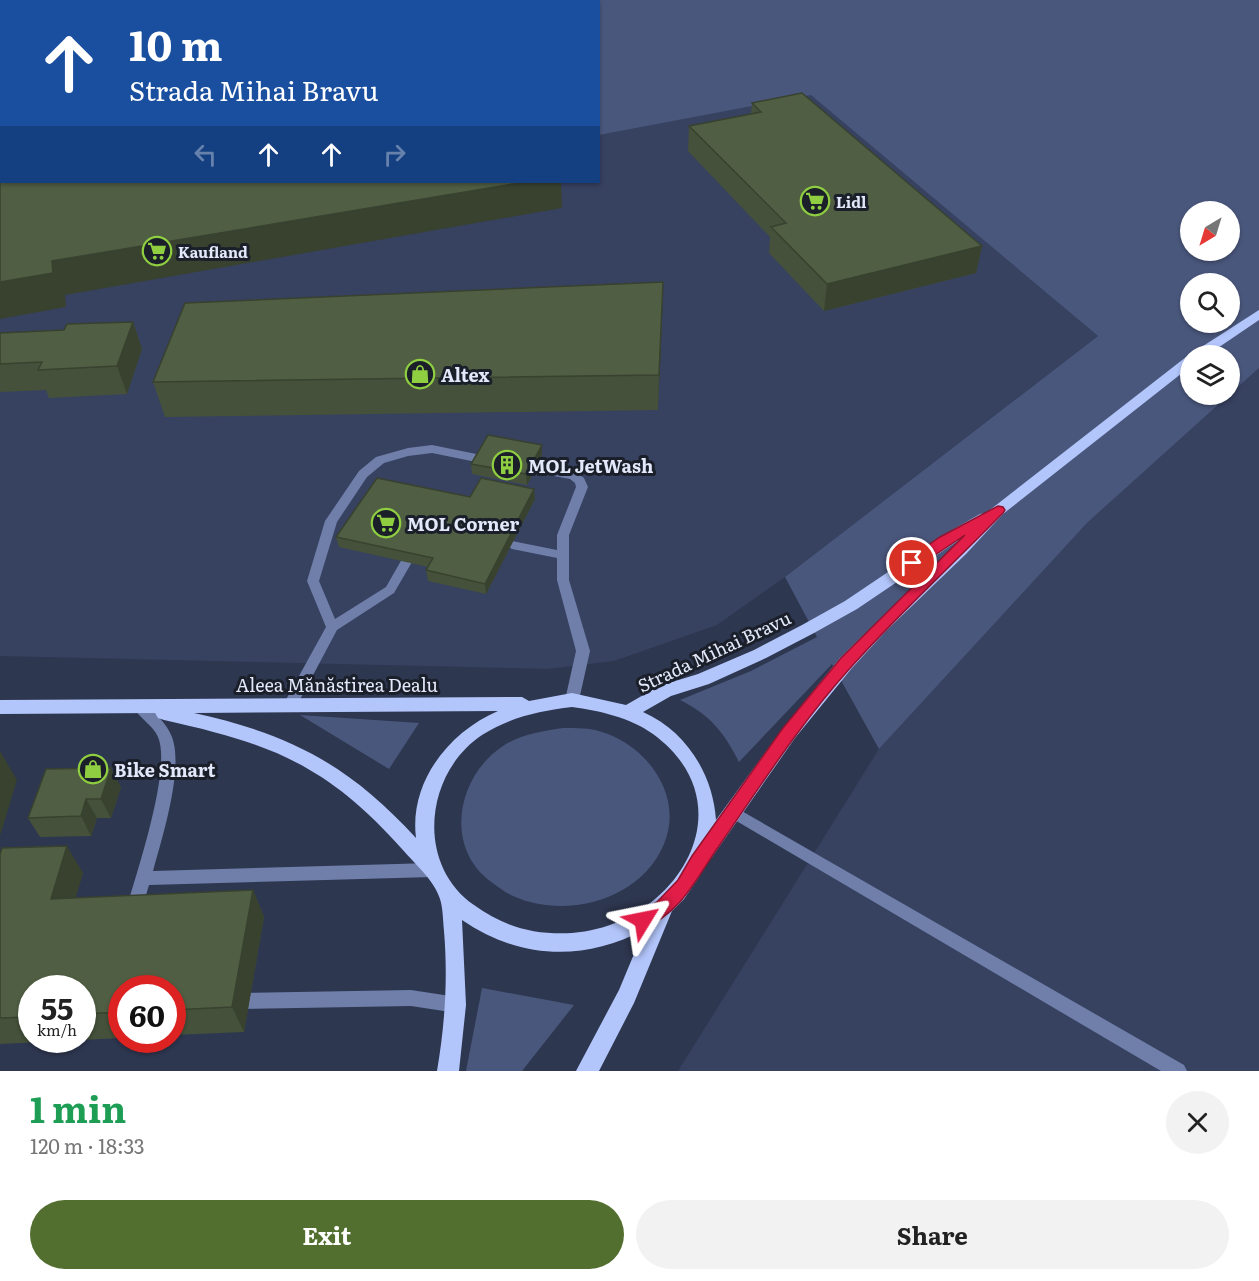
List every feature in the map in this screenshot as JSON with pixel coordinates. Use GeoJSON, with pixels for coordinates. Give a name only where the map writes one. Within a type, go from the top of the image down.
{"type":"FeatureCollection","features":[{"type":"Feature","properties":{"kind":"main road"},"geometry":{"type":"LineString","coordinates":[[1213,345],[1259,314]]}},
{"type":"Feature","properties":{"kind":"main road","name":"Strada Mihai Bravu"},"geometry":{"type":"LineString","coordinates":[[698,861],[789,732],[846,663],[998,510],[1180,369]]}},
{"type":"Feature","properties":{"kind":"main road","name":"Strada Mihai Bravu"},"geometry":{"type":"LineString","coordinates":[[629,712],[665,691],[703,679],[760,654],[808,629],[851,605],[945,541],[998,510]]}},
{"type":"Feature","properties":{"kind":"main road"},"geometry":{"type":"LineString","coordinates":[[572,700],[602,704],[629,712],[662,730],[687,756],[703,789],[707,824],[698,861],[684,886],[663,908],[623,932],[577,943],[528,941],[484,925],[450,898],[432,870],[423,835],[426,799],[441,766],[466,738],[498,717],[534,705],[572,700]]}},
{"type":"Feature","properties":{"kind":"main road","name":"Aleea Mănăstirea Dealu"},"geometry":{"type":"LineString","coordinates":[[0,707],[534,705]]}},
{"type":"Feature","properties":{"kind":"main road","name":"Aleea Mănăstirea Dealu"},"geometry":{"type":"LineString","coordinates":[[141,708],[233,729],[271,741],[314,760],[344,780],[378,809],[432,870]]}},
{"type":"Feature","properties":{"kind":"main road"},"geometry":{"type":"LineString","coordinates":[[448,1071],[457,1005],[456,949],[450,898]]}},
{"type":"Feature","properties":{"kind":"main road"},"geometry":{"type":"LineString","coordinates":[[587,1071],[627,996],[663,908]]}},
{"type":"Feature","properties":{"kind":"lane"},"geometry":{"type":"LineString","coordinates":[[332,627],[313,581],[331,521],[363,474],[380,460],[408,452],[432,450],[573,476],[580,481],[582,487],[563,536],[562,580],[583,651],[572,700]]}},
{"type":"Feature","properties":{"kind":"lane"},"geometry":{"type":"LineString","coordinates":[[512,544],[563,555]]}},
{"type":"Feature","properties":{"kind":"lane"},"geometry":{"type":"LineString","coordinates":[[290,705],[332,627],[390,590],[406,562]]}},
{"type":"Feature","properties":{"kind":"lane"},"geometry":{"type":"LineString","coordinates":[[130,924],[159,817],[168,764],[166,739],[141,708]]}},
{"type":"Feature","properties":{"kind":"lane"},"geometry":{"type":"LineString","coordinates":[[733,812],[1178,1071]]}},
{"type":"Feature","properties":{"kind":"lane"},"geometry":{"type":"LineString","coordinates":[[143,878],[432,870]]}},
{"type":"Feature","properties":{"kind":"lane"},"geometry":{"type":"LineString","coordinates":[[217,1001],[411,998],[457,1005]]}},
{"type":"Feature","properties":{"kind":"shaded area"},"geometry":{"type":"Polygon","coordinates":[[[600,0],[1259,0],[1259,368],[1240,385],[1240,345],[1180,345],[1180,405],[1218,405],[1087,523],[879,749],[832,664],[739,762],[715,725],[700,712],[680,700],[751,671],[817,637],[785,577],[1098,336],[811,95],[600,135],[600,0]]]}},
{"type":"Feature","properties":{"kind":"shaded area"},"geometry":{"type":"Polygon","coordinates":[[[811,94],[1098,336],[785,577],[717,625],[614,661],[547,669],[0,656],[0,183],[600,183],[600,135],[811,94]]]}},
{"type":"Feature","properties":{"kind":"shaded area"},"geometry":{"type":"Polygon","coordinates":[[[1259,368],[1259,1071],[678,1071],[879,749],[1087,523],[1218,405],[1240,405],[1240,385],[1259,368]]]}},
{"type":"Feature","properties":{"kind":"shaded area"},"geometry":{"type":"Polygon","coordinates":[[[300,715],[419,723],[389,769],[300,715]]]}},
{"type":"Feature","properties":{"kind":"shaded area"},"geometry":{"type":"Polygon","coordinates":[[[563,728],[591,729],[613,736],[629,745],[644,758],[656,772],[664,789],[669,807],[669,825],[664,844],[653,863],[638,879],[600,900],[578,905],[556,906],[534,903],[513,896],[478,870],[467,852],[462,834],[462,814],[466,794],[487,759],[503,746],[517,739],[563,728]]]}},
{"type":"Feature","properties":{"kind":"shaded area"},"geometry":{"type":"Polygon","coordinates":[[[482,988],[574,1005],[522,1071],[466,1071],[482,988]]]}},
{"type":"Feature","properties":{"kind":"building","name":"Lidl"},"geometry":{"type":"Polygon","coordinates":[[[802,93],[982,246],[827,284],[771,227],[786,223],[689,126],[761,112],[752,103],[802,93]]]}},
{"type":"Feature","properties":{"kind":"building"},"geometry":{"type":"Polygon","coordinates":[[[0,183],[519,183],[52,261],[53,273],[0,282],[0,183]]]}},
{"type":"Feature","properties":{"kind":"building"},"geometry":{"type":"Polygon","coordinates":[[[663,282],[659,375],[153,382],[185,303],[663,282]]]}},
{"type":"Feature","properties":{"kind":"building"},"geometry":{"type":"Polygon","coordinates":[[[133,322],[117,366],[38,370],[42,362],[0,364],[0,333],[64,330],[67,324],[133,322]]]}},
{"type":"Feature","properties":{"kind":"building","name":"MOL JetWash"},"geometry":{"type":"Polygon","coordinates":[[[488,435],[542,445],[526,474],[471,464],[488,435]]]}},
{"type":"Feature","properties":{"kind":"building"},"geometry":{"type":"Polygon","coordinates":[[[377,478],[470,497],[481,478],[534,489],[485,584],[426,570],[433,558],[336,537],[377,478]]]}},
{"type":"Feature","properties":{"kind":"building"},"geometry":{"type":"Polygon","coordinates":[[[111,768],[101,799],[86,799],[81,816],[28,818],[46,769],[111,768]]]}},
{"type":"Feature","properties":{"kind":"building"},"geometry":{"type":"Polygon","coordinates":[[[67,846],[51,899],[253,890],[232,1007],[186,1009],[186,975],[108,975],[108,1013],[96,1013],[96,975],[18,975],[18,1017],[0,1018],[0,854],[2,848],[67,846]]]}},
{"type":"Feature","properties":{"kind":"place","name":"Lidl"},"geometry":{"type":"Point","coordinates":[815,201]}},
{"type":"Feature","properties":{"kind":"place","name":"Kaufland"},"geometry":{"type":"Point","coordinates":[157,251]}},
{"type":"Feature","properties":{"kind":"place","name":"Altex"},"geometry":{"type":"Point","coordinates":[420,374]}},
{"type":"Feature","properties":{"kind":"place","name":"MOL JetWash"},"geometry":{"type":"Point","coordinates":[507,465]}},
{"type":"Feature","properties":{"kind":"place","name":"MOL Corner"},"geometry":{"type":"Point","coordinates":[386,523]}},
{"type":"Feature","properties":{"kind":"place","name":"Bike Smart"},"geometry":{"type":"Point","coordinates":[93,769]}},
{"type":"Feature","properties":{"kind":"route"},"geometry":{"type":"LineString","coordinates":[[643,920],[663,908],[684,886],[698,861],[789,732],[846,663],[881,626],[961,550],[998,510],[912,563]]}}]}
